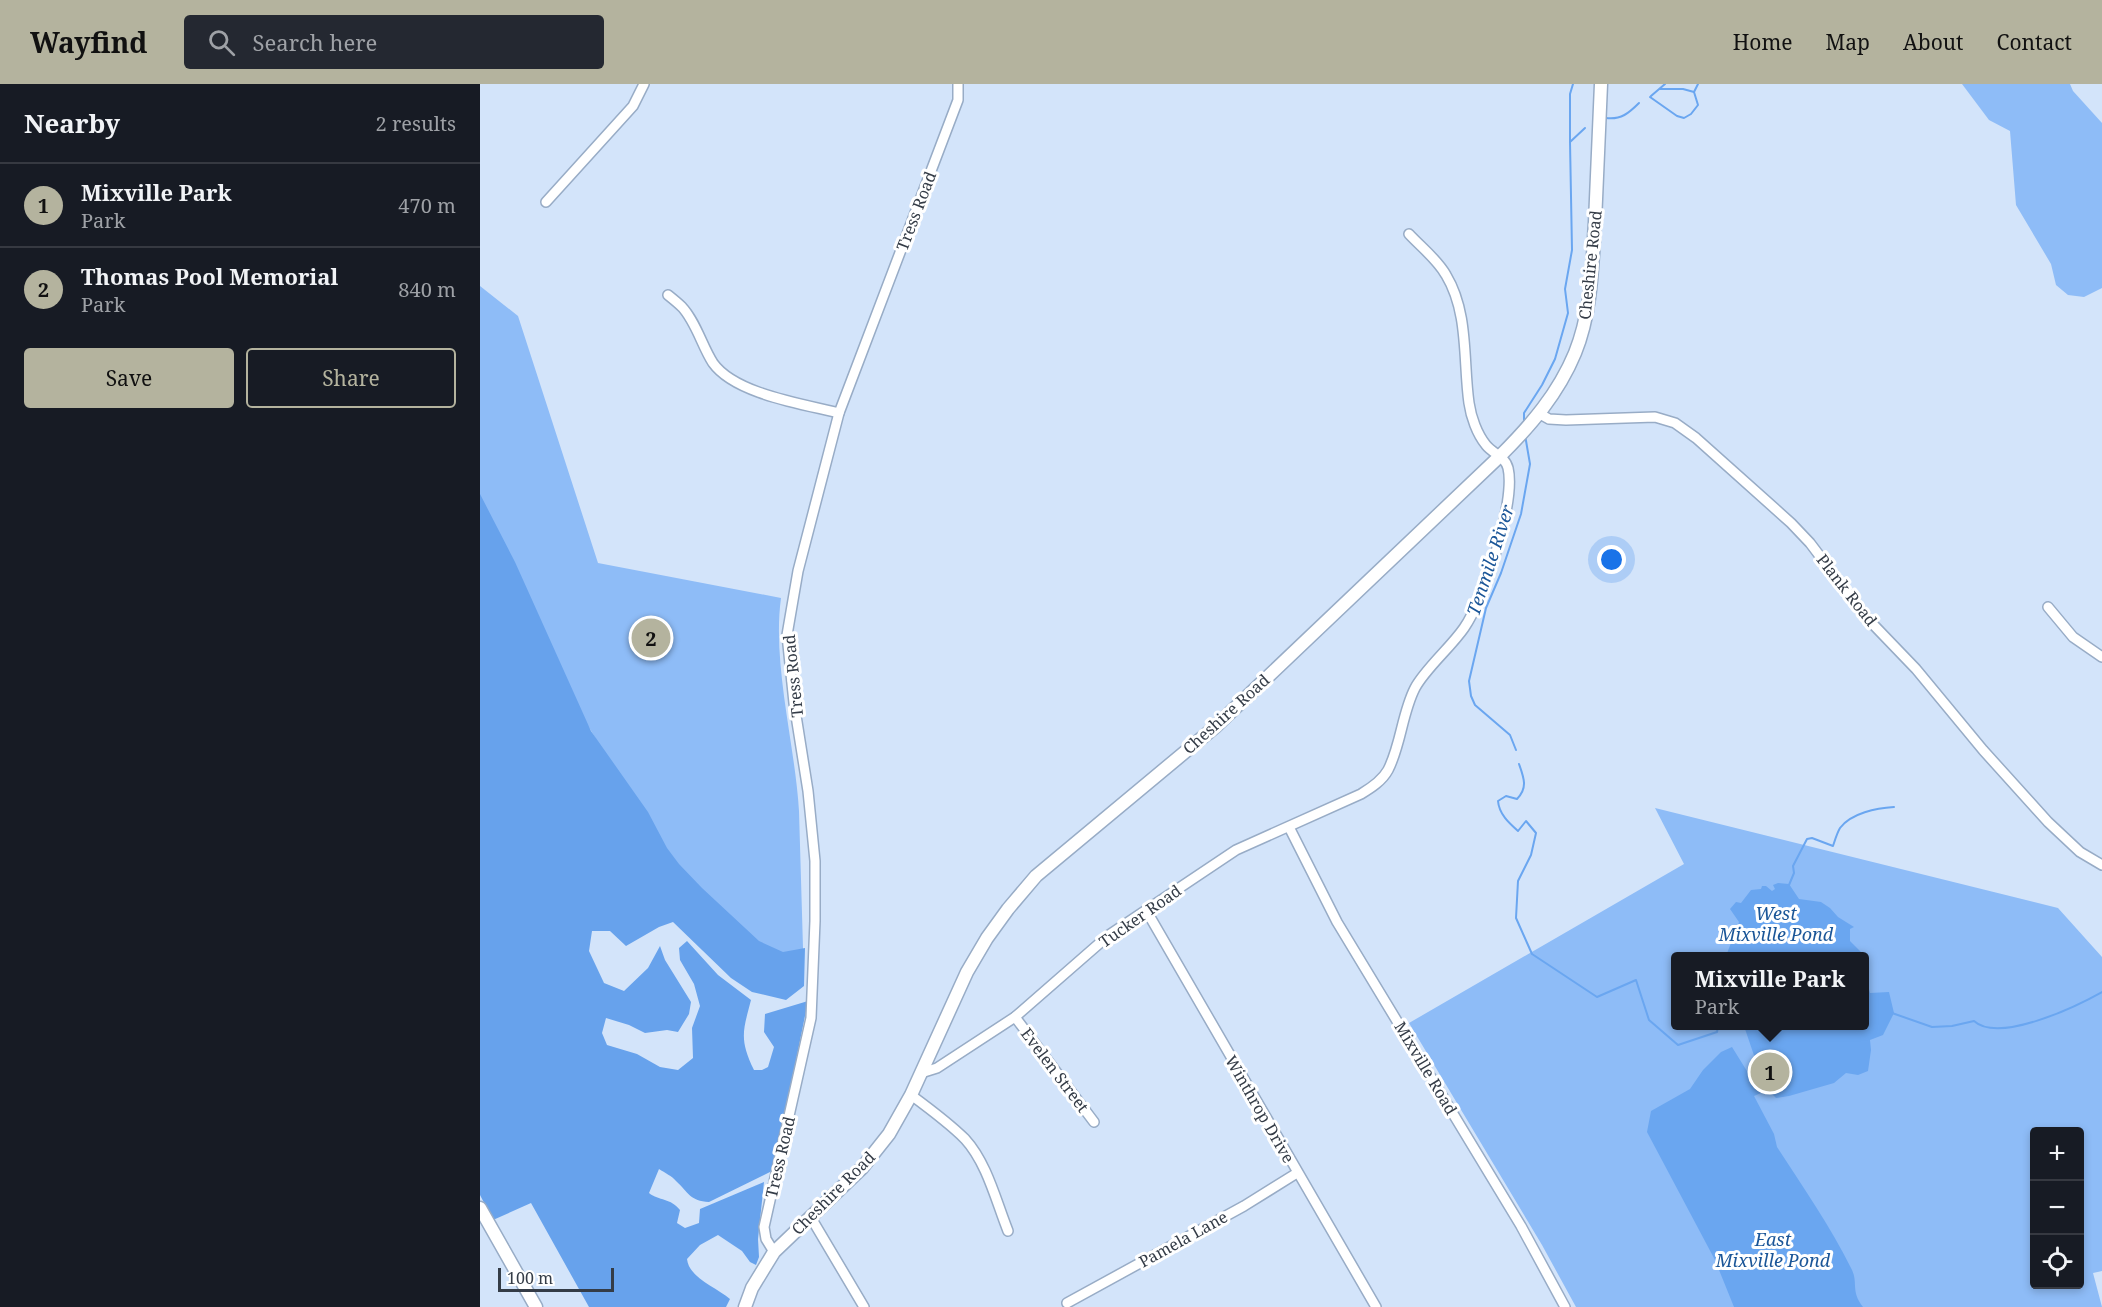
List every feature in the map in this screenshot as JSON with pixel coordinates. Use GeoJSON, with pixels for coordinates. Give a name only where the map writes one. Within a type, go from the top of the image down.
{"type":"FeatureCollection","features":[{"type":"Feature","properties":{"kind":"main road","name":"Cheshire Road"},"geometry":{"type":"LineString","coordinates":[[745,1307],[752,1288],[774,1252],[862,1168],[888,1134],[911,1095],[972,963],[1008,909],[1036,876],[1215,727],[1521,436],[1540,414],[1557,388],[1575,353],[1588,308],[1594,244],[1601,84]]}},
{"type":"Feature","properties":{"kind":"main road"},"geometry":{"type":"LineString","coordinates":[[480,1208],[536,1307]]}},
{"type":"Feature","properties":{"kind":"street"},"geometry":{"type":"LineString","coordinates":[[546,202],[633,106],[644,84]]}},
{"type":"Feature","properties":{"kind":"street","name":"Tress Road"},"geometry":{"type":"LineString","coordinates":[[774,1252],[766,1239],[764,1227],[811,1018],[815,921],[815,861],[810,803],[794,703],[787,635],[798,571],[839,413],[958,100],[958,84]]}},
{"type":"Feature","properties":{"kind":"street"},"geometry":{"type":"LineString","coordinates":[[1409,234],[1445,273],[1455,292],[1460,312],[1466,379],[1473,421],[1486,445],[1500,456]]}},
{"type":"Feature","properties":{"kind":"street"},"geometry":{"type":"LineString","coordinates":[[668,295],[684,308],[714,364],[725,376],[753,390],[839,413]]}},
{"type":"Feature","properties":{"kind":"street","name":"Plank Road"},"geometry":{"type":"LineString","coordinates":[[1540,414],[1549,419],[1566,420],[1655,417],[1675,423],[1696,438],[1810,543],[1866,616],[1916,669],[1983,750],[2048,822],[2080,852],[2102,865]]}},
{"type":"Feature","properties":{"kind":"street","name":"Tucker Road"},"geometry":{"type":"LineString","coordinates":[[921,1073],[937,1068],[1015,1017],[1109,935],[1236,850],[1376,785],[1387,771],[1415,688],[1465,627],[1488,578],[1507,505],[1508,468],[1500,456]]}},
{"type":"Feature","properties":{"kind":"street"},"geometry":{"type":"LineString","coordinates":[[2048,607],[2073,637],[2102,657]]}},
{"type":"Feature","properties":{"kind":"street","name":"Mixville Road"},"geometry":{"type":"LineString","coordinates":[[1289,827],[1337,922],[1521,1226],[1565,1307]]}},
{"type":"Feature","properties":{"kind":"street","name":"Winthrop Drive"},"geometry":{"type":"LineString","coordinates":[[1146,910],[1376,1307]]}},
{"type":"Feature","properties":{"kind":"street","name":"Evelen Street"},"geometry":{"type":"LineString","coordinates":[[1015,1017],[1094,1122]]}},
{"type":"Feature","properties":{"kind":"street"},"geometry":{"type":"LineString","coordinates":[[911,1095],[945,1121],[966,1141],[981,1163],[1008,1231]]}},
{"type":"Feature","properties":{"kind":"street","name":"Pamela Lane"},"geometry":{"type":"LineString","coordinates":[[1067,1303],[1244,1206],[1297,1173]]}},
{"type":"Feature","properties":{"kind":"street"},"geometry":{"type":"LineString","coordinates":[[810,1216],[864,1307]]}},
{"type":"Feature","properties":{"kind":"shaded area"},"geometry":{"type":"Polygon","coordinates":[[[1962,84],[2070,84],[2073,91],[2102,123],[2102,288],[2084,297],[2068,295],[2056,285],[2051,264],[2016,205],[2010,131],[1989,120],[1962,84]]]}},
{"type":"Feature","properties":{"kind":"shaded area"},"geometry":{"type":"Polygon","coordinates":[[[480,286],[518,316],[598,563],[781,598],[779,650],[799,811],[804,982],[730,968],[480,541],[480,286]]]}},
{"type":"Feature","properties":{"kind":"shaded area"},"geometry":{"type":"Polygon","coordinates":[[[480,494],[515,562],[591,731],[648,812],[667,848],[702,888],[759,941],[783,952],[805,948],[804,986],[786,1000],[752,992],[731,978],[673,922],[659,927],[626,946],[610,931],[592,931],[589,951],[604,983],[624,991],[648,968],[660,946],[665,960],[691,1002],[689,1014],[678,1032],[667,1030],[645,1033],[606,1018],[602,1033],[607,1045],[637,1054],[660,1067],[678,1070],[693,1058],[692,1028],[700,1006],[694,984],[680,960],[679,948],[687,941],[718,975],[751,1000],[744,1042],[754,1070],[768,1067],[774,1047],[764,1032],[765,1014],[808,1001],[774,1170],[709,1202],[694,1198],[659,1169],[649,1193],[676,1206],[680,1210],[677,1223],[685,1228],[699,1223],[700,1209],[764,1182],[758,1239],[759,1257],[756,1265],[750,1262],[742,1251],[718,1235],[700,1245],[687,1259],[689,1266],[698,1277],[730,1299],[726,1307],[589,1307],[531,1203],[493,1220],[480,1195],[480,494]]]}},
{"type":"Feature","properties":{"kind":"shaded area"},"geometry":{"type":"Polygon","coordinates":[[[1655,808],[2058,908],[2102,957],[2102,1271],[2093,1273],[2102,1307],[1576,1307],[1542,1245],[1409,1023],[1684,864],[1655,808]]]}},
{"type":"Feature","properties":{"kind":"water","name":"West Mixville Pond"},"geometry":{"type":"Polygon","coordinates":[[[1789,884],[1799,899],[1821,902],[1830,908],[1838,917],[1854,927],[1850,929],[1850,941],[1861,952],[1728,952],[1739,922],[1730,909],[1736,902],[1741,903],[1751,890],[1766,886],[1772,891],[1775,889],[1773,885],[1789,884]]]}},
{"type":"Feature","properties":{"kind":"water","name":"East Mixville Pond"},"geometry":{"type":"Polygon","coordinates":[[[1869,989],[1870,993],[1889,992],[1894,1013],[1883,1035],[1870,1040],[1868,1071],[1858,1075],[1846,1073],[1834,1083],[1789,1096],[1776,1098],[1768,1090],[1754,1096],[1774,1134],[1777,1147],[1843,1252],[1853,1273],[1857,1296],[1863,1307],[1734,1307],[1715,1260],[1647,1132],[1651,1111],[1690,1089],[1703,1070],[1721,1052],[1732,1047],[1750,1076],[1760,1073],[1745,1030],[1869,1030],[1869,989]]]}},
{"type":"Feature","properties":{"kind":"waterway","name":"Tenmile River"},"geometry":{"type":"LineString","coordinates":[[1524,424],[1524,413],[1555,359],[1568,313],[1565,289],[1572,250],[1570,94],[1573,84]]}},
{"type":"Feature","properties":{"kind":"waterway"},"geometry":{"type":"LineString","coordinates":[[1651,96],[1665,84]]}},
{"type":"Feature","properties":{"kind":"waterway"},"geometry":{"type":"LineString","coordinates":[[1650,97],[1677,116],[1684,118],[1691,114],[1698,105],[1694,92],[1698,84]]}},
{"type":"Feature","properties":{"kind":"waterway"},"geometry":{"type":"LineString","coordinates":[[1660,89],[1683,89],[1694,92]]}},
{"type":"Feature","properties":{"kind":"waterway"},"geometry":{"type":"LineString","coordinates":[[1606,118],[1624,115],[1639,103]]}},
{"type":"Feature","properties":{"kind":"waterway"},"geometry":{"type":"LineString","coordinates":[[1570,142],[1585,128]]}},
{"type":"Feature","properties":{"kind":"waterway","name":"Tenmile River"},"geometry":{"type":"LineString","coordinates":[[1516,750],[1510,735],[1475,705],[1469,681],[1486,608],[1501,573],[1521,514],[1530,464],[1525,435]]}},
{"type":"Feature","properties":{"kind":"waterway","name":"Tenmile River"},"geometry":{"type":"LineString","coordinates":[[1519,764],[1524,783],[1523,791],[1517,799],[1506,796],[1498,801],[1502,814],[1518,831],[1526,821],[1536,833],[1531,855],[1518,881],[1516,918],[1532,954],[1597,997],[1636,980],[1649,1020],[1678,1045],[1717,1030]]}},
{"type":"Feature","properties":{"kind":"waterway"},"geometry":{"type":"LineString","coordinates":[[1789,885],[1794,873],[1793,866],[1807,839],[1812,838],[1833,846],[1840,828],[1857,815],[1894,807]]}},
{"type":"Feature","properties":{"kind":"waterway"},"geometry":{"type":"LineString","coordinates":[[1892,1013],[1932,1027],[1952,1026],[1974,1021],[1986,1027],[2001,1028],[2019,1026],[2038,1020],[2075,1006],[2102,992]]}},
{"type":"Feature","properties":{"kind":"place","name":"Thomas Pool Memorial"},"geometry":{"type":"Point","coordinates":[651,638]}},
{"type":"Feature","properties":{"kind":"place","name":"Mixville Park"},"geometry":{"type":"Point","coordinates":[1770,1072]}}]}
